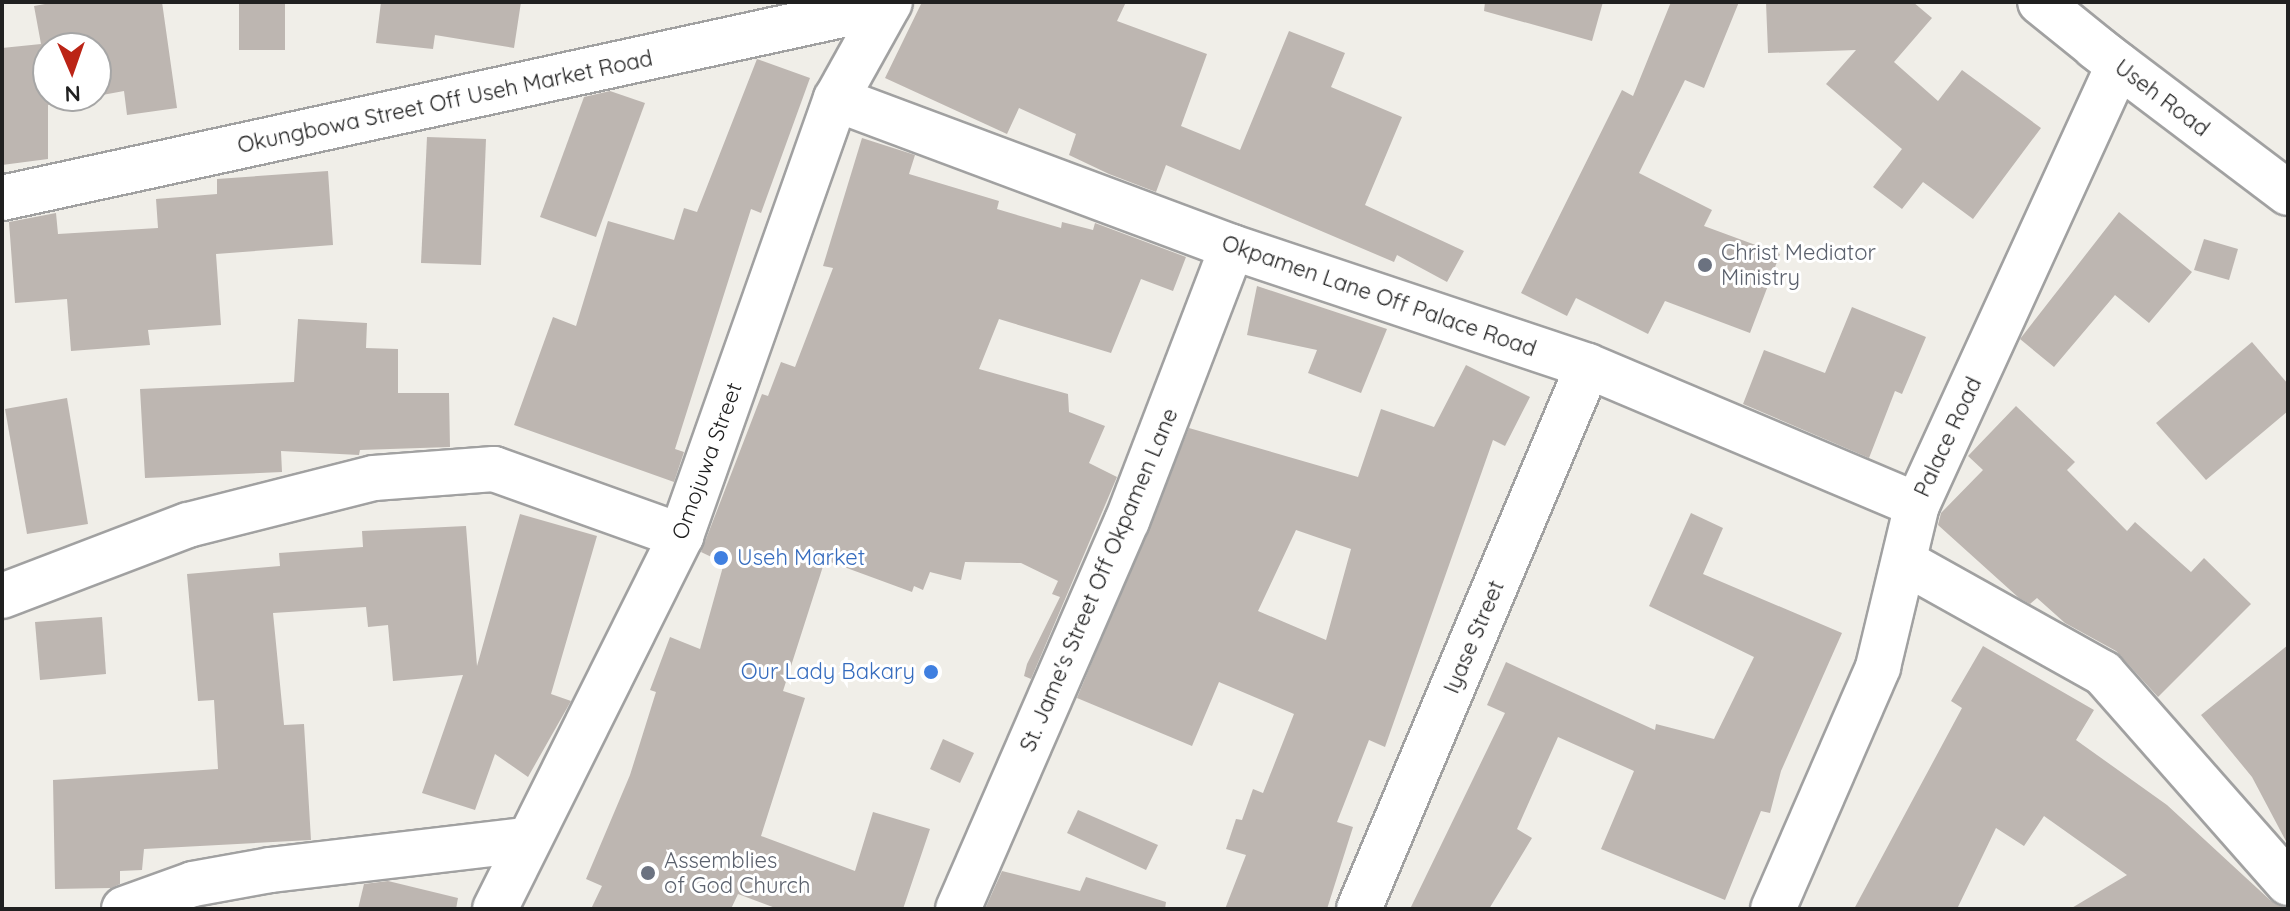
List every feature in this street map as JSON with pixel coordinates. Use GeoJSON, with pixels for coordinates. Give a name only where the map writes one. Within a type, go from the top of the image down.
{"type":"FeatureCollection","features":[{"type":"Feature","properties":{"kind":"street","name":"Useh Road"},"geometry":{"type":"LineString","coordinates":[[2038,2],[2288,193]]}},
{"type":"Feature","properties":{"kind":"street","name":"Omojuwa Street"},"geometry":{"type":"LineString","coordinates":[[495,909],[681,536],[836,99],[889,4]]}},
{"type":"Feature","properties":{"kind":"street","name":"Okungbowa Street Off Useh Market Road"},"geometry":{"type":"LineString","coordinates":[[2,198],[889,4]]}},
{"type":"Feature","properties":{"kind":"street","name":"Palace Road"},"geometry":{"type":"LineString","coordinates":[[1773,909],[1878,667],[1906,563],[1917,505],[2118,65]]}},
{"type":"Feature","properties":{"kind":"street","name":"Okpamen Lane Off Palace Road"},"geometry":{"type":"LineString","coordinates":[[836,99],[1232,247],[1588,366],[1917,505]]}},
{"type":"Feature","properties":{"kind":"street","name":"St. Jame's Street Off Okpamen Lane"},"geometry":{"type":"LineString","coordinates":[[958,909],[1127,521],[1232,247]]}},
{"type":"Feature","properties":{"kind":"street","name":"Iyase Street"},"geometry":{"type":"LineString","coordinates":[[1359,909],[1588,366]]}},
{"type":"Feature","properties":{"kind":"street"},"geometry":{"type":"LineString","coordinates":[[2,596],[188,525],[374,478],[494,469],[681,536]]}},
{"type":"Feature","properties":{"kind":"street"},"geometry":{"type":"LineString","coordinates":[[1906,563],[2103,673],[2288,883]]}},
{"type":"Feature","properties":{"kind":"street"},"geometry":{"type":"LineString","coordinates":[[124,909],[193,884],[270,870],[527,840]]}},
{"type":"Feature","properties":{"kind":"building"},"geometry":{"type":"Polygon","coordinates":[[[56,2],[162,2],[177,108],[127,115],[124,91],[112,93],[112,32],[39,32],[34,6],[56,2]]]}},
{"type":"Feature","properties":{"kind":"building"},"geometry":{"type":"Polygon","coordinates":[[[239,2],[285,2],[285,50],[239,50],[239,2]]]}},
{"type":"Feature","properties":{"kind":"building"},"geometry":{"type":"Polygon","coordinates":[[[381,2],[521,2],[514,48],[435,35],[433,49],[376,43],[381,2]]]}},
{"type":"Feature","properties":{"kind":"building"},"geometry":{"type":"Polygon","coordinates":[[[922,2],[1126,2],[1117,21],[1207,54],[1181,126],[1240,150],[1289,31],[1345,53],[1331,87],[1402,117],[1365,205],[1464,251],[1447,282],[1397,255],[1394,262],[1166,165],[1156,192],[1109,174],[1069,155],[1076,134],[1019,108],[1007,134],[885,78],[922,2]]]}},
{"type":"Feature","properties":{"kind":"building"},"geometry":{"type":"Polygon","coordinates":[[[1485,2],[1603,2],[1592,41],[1484,11],[1485,2]]]}},
{"type":"Feature","properties":{"kind":"building"},"geometry":{"type":"Polygon","coordinates":[[[1671,2],[1739,2],[1704,88],[1685,80],[1639,173],[1712,210],[1704,226],[1780,254],[1750,333],[1665,301],[1648,334],[1576,298],[1567,316],[1521,293],[1622,90],[1633,96],[1671,2]]]}},
{"type":"Feature","properties":{"kind":"building"},"geometry":{"type":"Polygon","coordinates":[[[1766,2],[1913,2],[1932,18],[1894,62],[1938,101],[1962,70],[2041,128],[1973,219],[1923,182],[1902,209],[1873,187],[1902,149],[1826,84],[1856,50],[1768,53],[1766,2]]]}},
{"type":"Feature","properties":{"kind":"building"},"geometry":{"type":"Polygon","coordinates":[[[32,45],[32,112],[48,112],[48,159],[2,165],[2,48],[32,45]]]}},
{"type":"Feature","properties":{"kind":"building"},"geometry":{"type":"Polygon","coordinates":[[[757,59],[810,78],[761,213],[751,209],[675,449],[684,452],[674,482],[514,425],[553,317],[576,326],[608,221],[674,240],[684,208],[697,212],[757,59]]]}},
{"type":"Feature","properties":{"kind":"building"},"geometry":{"type":"Polygon","coordinates":[[[610,91],[645,103],[596,237],[540,217],[584,97],[610,91]]]}},
{"type":"Feature","properties":{"kind":"building"},"geometry":{"type":"Polygon","coordinates":[[[427,137],[486,139],[481,265],[421,263],[427,137]]]}},
{"type":"Feature","properties":{"kind":"building"},"geometry":{"type":"Polygon","coordinates":[[[862,138],[915,155],[909,174],[999,201],[997,209],[1061,228],[1062,222],[1093,230],[1095,223],[1186,257],[1173,291],[1141,279],[1111,353],[999,319],[979,369],[1068,394],[1069,412],[1105,426],[1089,463],[1117,477],[1031,679],[1024,676],[1027,664],[1060,597],[1052,594],[1058,581],[1021,563],[965,562],[961,580],[930,572],[923,590],[914,586],[912,592],[825,560],[783,691],[805,698],[761,836],[855,871],[873,812],[930,829],[903,909],[778,909],[738,894],[731,909],[591,909],[602,886],[586,879],[630,775],[656,692],[650,690],[670,637],[700,649],[724,563],[701,552],[762,394],[768,396],[781,362],[795,367],[833,268],[823,266],[862,138]]]}},
{"type":"Feature","properties":{"kind":"building"},"geometry":{"type":"Polygon","coordinates":[[[328,171],[333,245],[216,254],[221,325],[148,330],[150,345],[71,351],[67,299],[15,303],[9,222],[56,213],[58,234],[158,228],[156,199],[217,194],[217,179],[328,171]]]}},
{"type":"Feature","properties":{"kind":"building"},"geometry":{"type":"Polygon","coordinates":[[[2119,212],[2192,272],[2149,323],[2115,295],[2054,367],[2020,339],[2119,212]]]}},
{"type":"Feature","properties":{"kind":"building"},"geometry":{"type":"Polygon","coordinates":[[[2204,239],[2238,249],[2229,280],[2194,270],[2204,239]]]}},
{"type":"Feature","properties":{"kind":"building"},"geometry":{"type":"Polygon","coordinates":[[[1257,286],[1387,329],[1361,393],[1308,373],[1317,350],[1247,335],[1257,286]]]}},
{"type":"Feature","properties":{"kind":"building"},"geometry":{"type":"Polygon","coordinates":[[[1852,307],[1926,337],[1902,394],[1895,391],[1869,458],[1743,404],[1764,350],[1825,373],[1852,307]]]}},
{"type":"Feature","properties":{"kind":"building"},"geometry":{"type":"Polygon","coordinates":[[[298,319],[367,323],[366,348],[398,349],[398,393],[449,393],[450,447],[360,450],[359,455],[281,451],[282,472],[145,478],[140,389],[294,382],[298,319]]]}},
{"type":"Feature","properties":{"kind":"building"},"geometry":{"type":"Polygon","coordinates":[[[2252,342],[2288,384],[2288,411],[2206,480],[2156,423],[2252,342]]]}},
{"type":"Feature","properties":{"kind":"building"},"geometry":{"type":"Polygon","coordinates":[[[1466,365],[1530,397],[1505,446],[1493,440],[1385,747],[1369,740],[1337,822],[1353,827],[1327,909],[1225,909],[1246,855],[1226,849],[1236,819],[1242,820],[1253,789],[1263,793],[1294,714],[1219,682],[1192,746],[1077,698],[1189,428],[1358,477],[1381,409],[1434,427],[1466,365]],[[1296,530],[1258,611],[1326,640],[1351,549],[1296,530]]]}},
{"type":"Feature","properties":{"kind":"building"},"geometry":{"type":"Polygon","coordinates":[[[67,398],[88,524],[27,534],[5,409],[67,398]]]}},
{"type":"Feature","properties":{"kind":"building"},"geometry":{"type":"Polygon","coordinates":[[[2016,406],[2075,462],[2067,470],[2127,531],[2135,522],[2191,572],[2204,558],[2251,604],[2158,697],[2116,651],[2065,623],[2037,598],[2030,604],[2019,598],[1938,525],[1941,513],[1983,470],[1968,456],[2016,406]]]}},
{"type":"Feature","properties":{"kind":"building"},"geometry":{"type":"Polygon","coordinates":[[[1691,513],[1723,528],[1703,574],[1842,633],[1781,771],[1770,813],[1761,811],[1725,900],[1601,849],[1634,771],[1558,737],[1517,829],[1532,838],[1489,909],[1410,909],[1505,713],[1487,705],[1506,662],[1655,730],[1656,724],[1714,739],[1754,657],[1649,606],[1691,513]]]}},
{"type":"Feature","properties":{"kind":"building"},"geometry":{"type":"Polygon","coordinates":[[[520,514],[597,536],[551,694],[571,701],[528,777],[495,754],[475,810],[422,793],[463,675],[393,681],[388,625],[368,627],[366,607],[273,613],[284,725],[304,724],[311,840],[144,849],[142,870],[120,871],[120,884],[111,888],[55,889],[53,780],[218,769],[214,700],[198,701],[187,574],[280,566],[279,553],[363,547],[362,531],[466,526],[477,666],[520,514]]]}},
{"type":"Feature","properties":{"kind":"building"},"geometry":{"type":"Polygon","coordinates":[[[102,617],[106,674],[40,680],[35,622],[102,617]]]}},
{"type":"Feature","properties":{"kind":"building"},"geometry":{"type":"Polygon","coordinates":[[[2288,645],[2288,845],[2252,777],[2201,715],[2288,645]]]}},
{"type":"Feature","properties":{"kind":"building"},"geometry":{"type":"Polygon","coordinates":[[[1983,646],[2094,710],[2076,740],[2167,805],[2270,900],[2288,909],[2070,909],[2127,875],[2044,816],[2024,846],[1996,828],[1957,909],[1854,909],[1962,708],[1951,701],[1983,646]]]}},
{"type":"Feature","properties":{"kind":"building"},"geometry":{"type":"Polygon","coordinates":[[[943,739],[974,753],[960,783],[930,769],[943,739]]]}},
{"type":"Feature","properties":{"kind":"building"},"geometry":{"type":"Polygon","coordinates":[[[1078,810],[1158,845],[1146,870],[1067,833],[1078,810]]]}},
{"type":"Feature","properties":{"kind":"building"},"geometry":{"type":"Polygon","coordinates":[[[1002,871],[1080,891],[1086,877],[1166,902],[1165,909],[985,909],[1002,871]]]}},
{"type":"Feature","properties":{"kind":"building"},"geometry":{"type":"Polygon","coordinates":[[[388,881],[458,898],[456,909],[358,909],[364,884],[388,881]]]}},
{"type":"Feature","properties":{"kind":"place","name":"Christ Mediator Ministry"},"geometry":{"type":"Point","coordinates":[1705,265]}},
{"type":"Feature","properties":{"kind":"place","name":"Useh Market"},"geometry":{"type":"Point","coordinates":[721,558]}},
{"type":"Feature","properties":{"kind":"place","name":"Our Lady Bakary"},"geometry":{"type":"Point","coordinates":[931,672]}},
{"type":"Feature","properties":{"kind":"place","name":"Assemblies of God Church"},"geometry":{"type":"Point","coordinates":[648,873]}}]}
